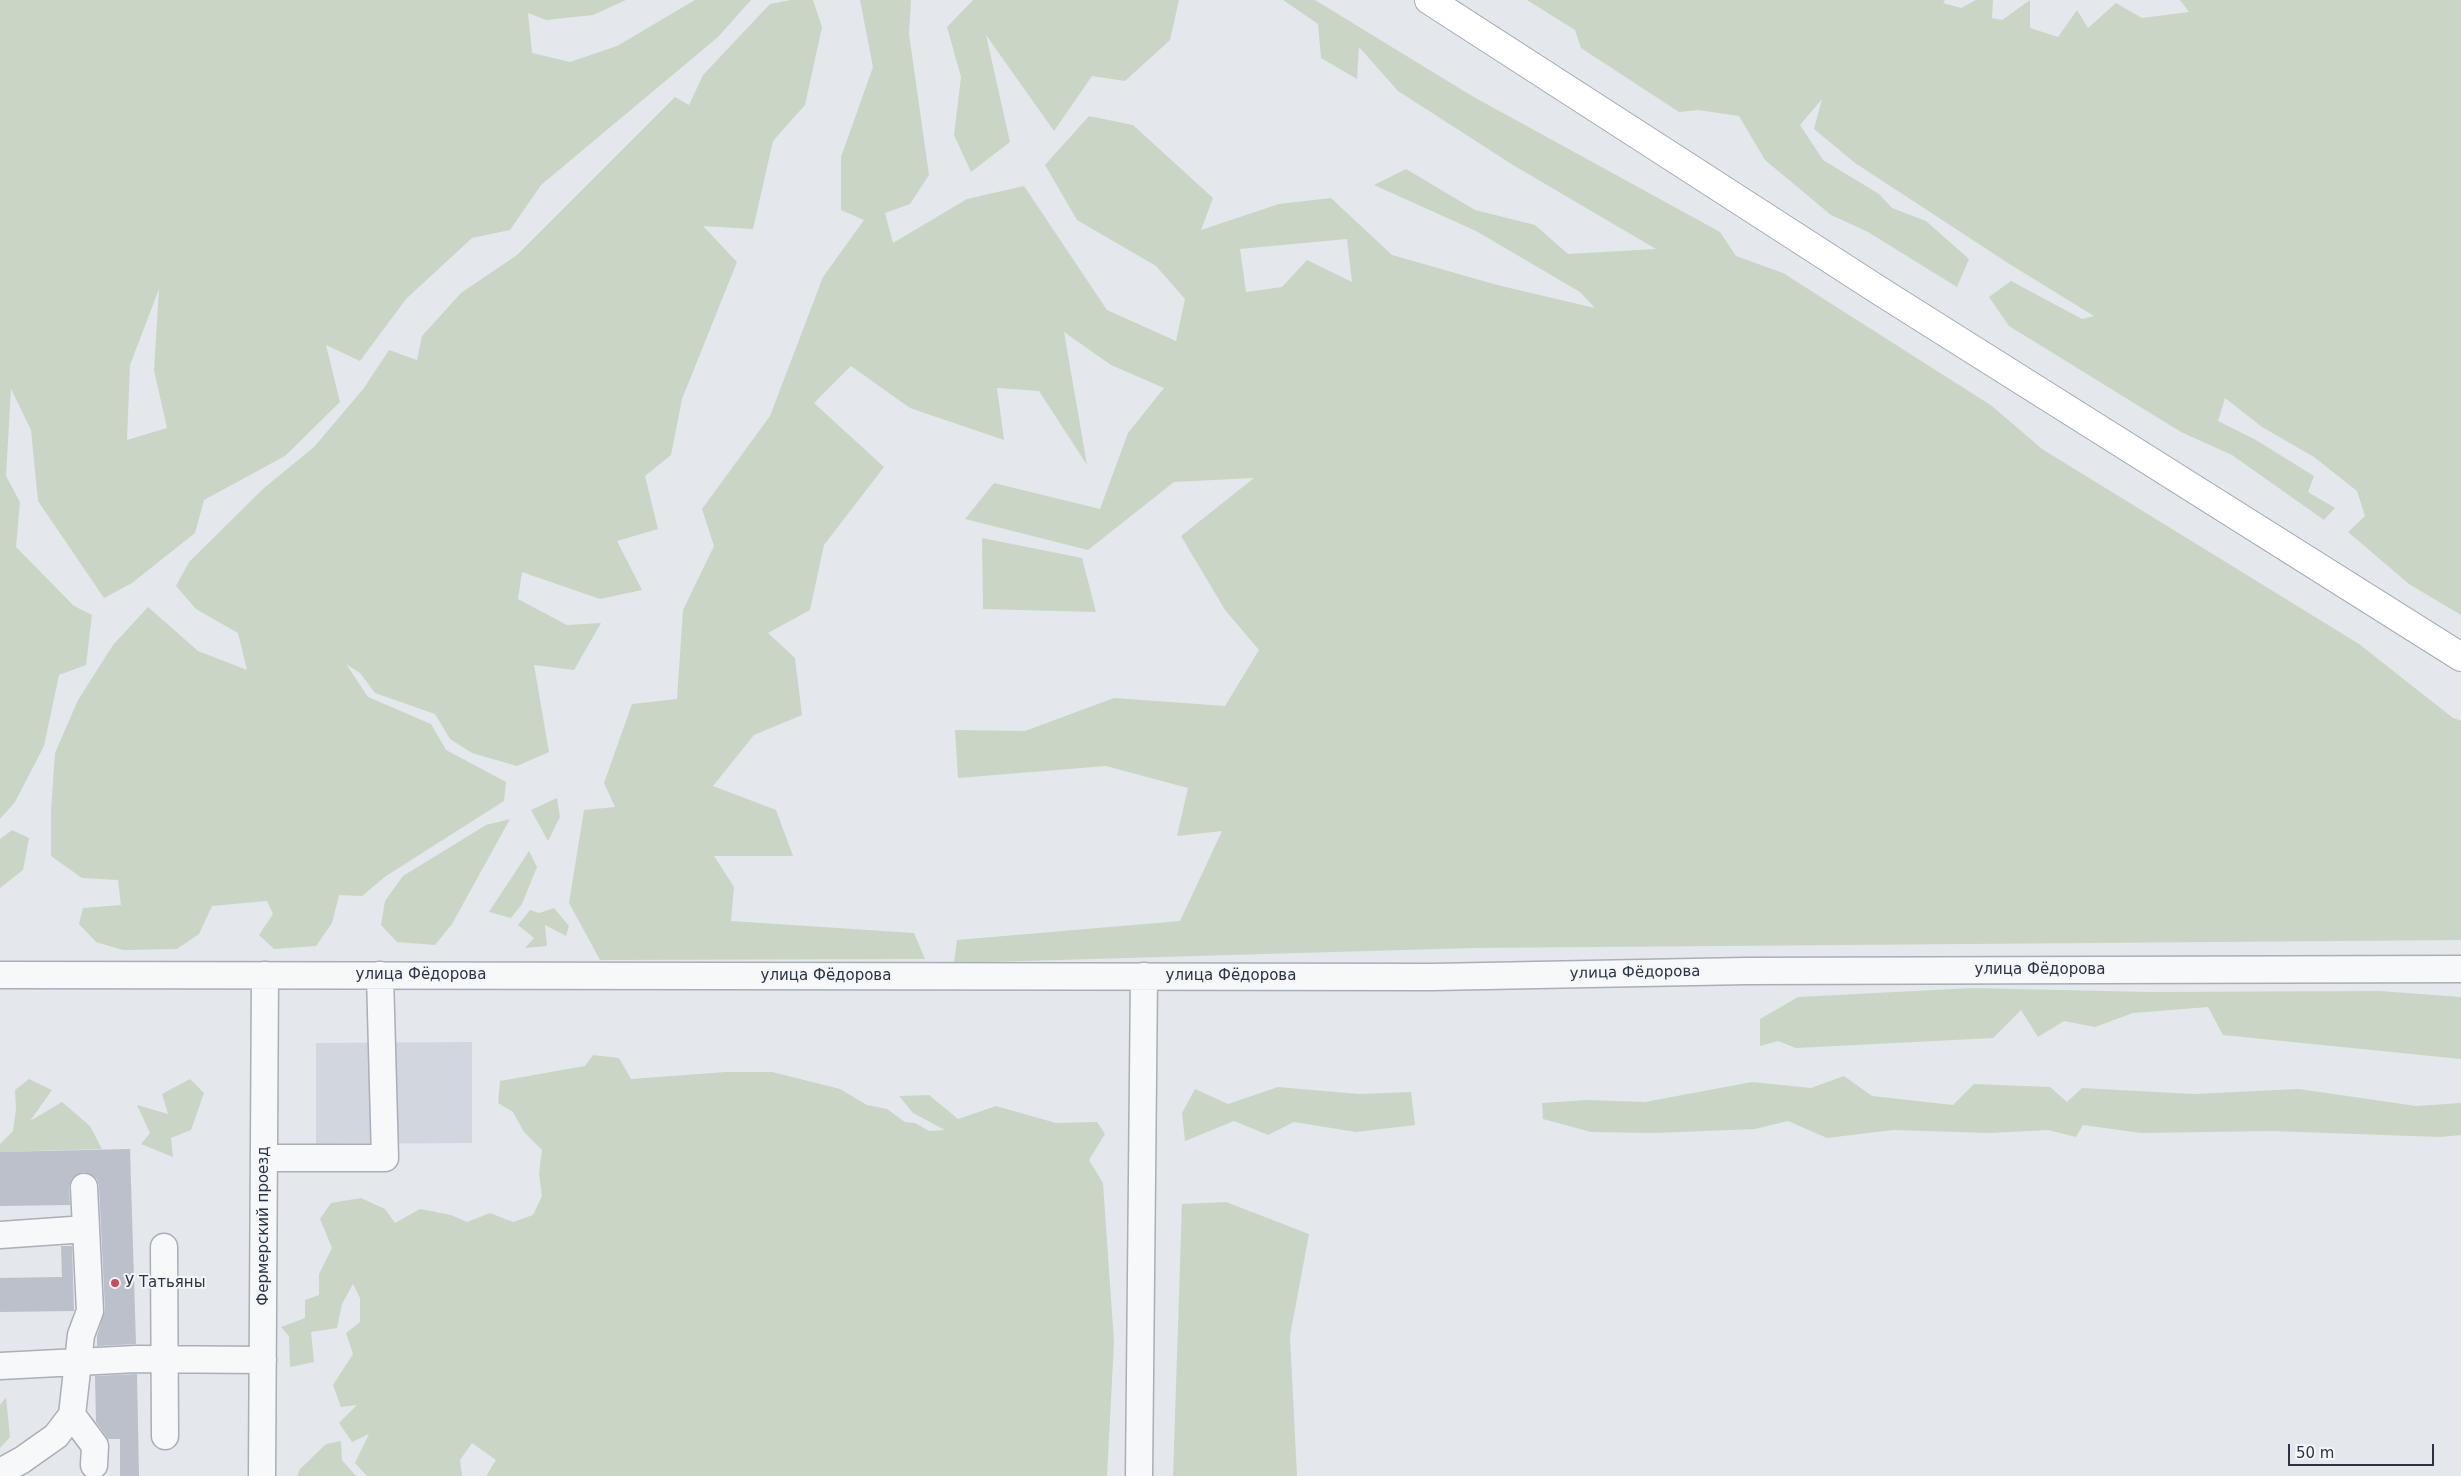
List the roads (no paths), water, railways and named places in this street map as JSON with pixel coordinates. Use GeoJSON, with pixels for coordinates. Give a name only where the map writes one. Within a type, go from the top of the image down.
{"type":"FeatureCollection","features":[{"type":"Feature","properties":{"kind":"main road"},"geometry":{"type":"LineString","coordinates":[[1429,0],[1883,293],[2461,657]]}},
{"type":"Feature","properties":{"kind":"street","name":"улица Фёдорова"},"geometry":{"type":"LineString","coordinates":[[0,975],[1433,977],[1746,971],[2461,969]]}},
{"type":"Feature","properties":{"kind":"street"},"geometry":{"type":"LineString","coordinates":[[264,1158],[384,1158],[380,975]]}},
{"type":"Feature","properties":{"kind":"street","name":"Фермерский проезд"},"geometry":{"type":"LineString","coordinates":[[262,1476],[265,976]]}},
{"type":"Feature","properties":{"kind":"street"},"geometry":{"type":"LineString","coordinates":[[1139,1476],[1144,976]]}},
{"type":"Feature","properties":{"kind":"street"},"geometry":{"type":"LineString","coordinates":[[0,1472],[22,1460],[56,1436],[72,1415],[81,1335],[90,1311],[84,1187]]}},
{"type":"Feature","properties":{"kind":"street"},"geometry":{"type":"LineString","coordinates":[[0,1235],[86,1229]]}},
{"type":"Feature","properties":{"kind":"street"},"geometry":{"type":"LineString","coordinates":[[164,1247],[165,1436]]}},
{"type":"Feature","properties":{"kind":"street"},"geometry":{"type":"LineString","coordinates":[[0,1366],[165,1359],[263,1360]]}},
{"type":"Feature","properties":{"kind":"street"},"geometry":{"type":"LineString","coordinates":[[72,1415],[95,1446],[94,1465]]}},
{"type":"Feature","properties":{"kind":"place","name":"У Татьяны"},"geometry":{"type":"Point","coordinates":[115,1283]}}]}
